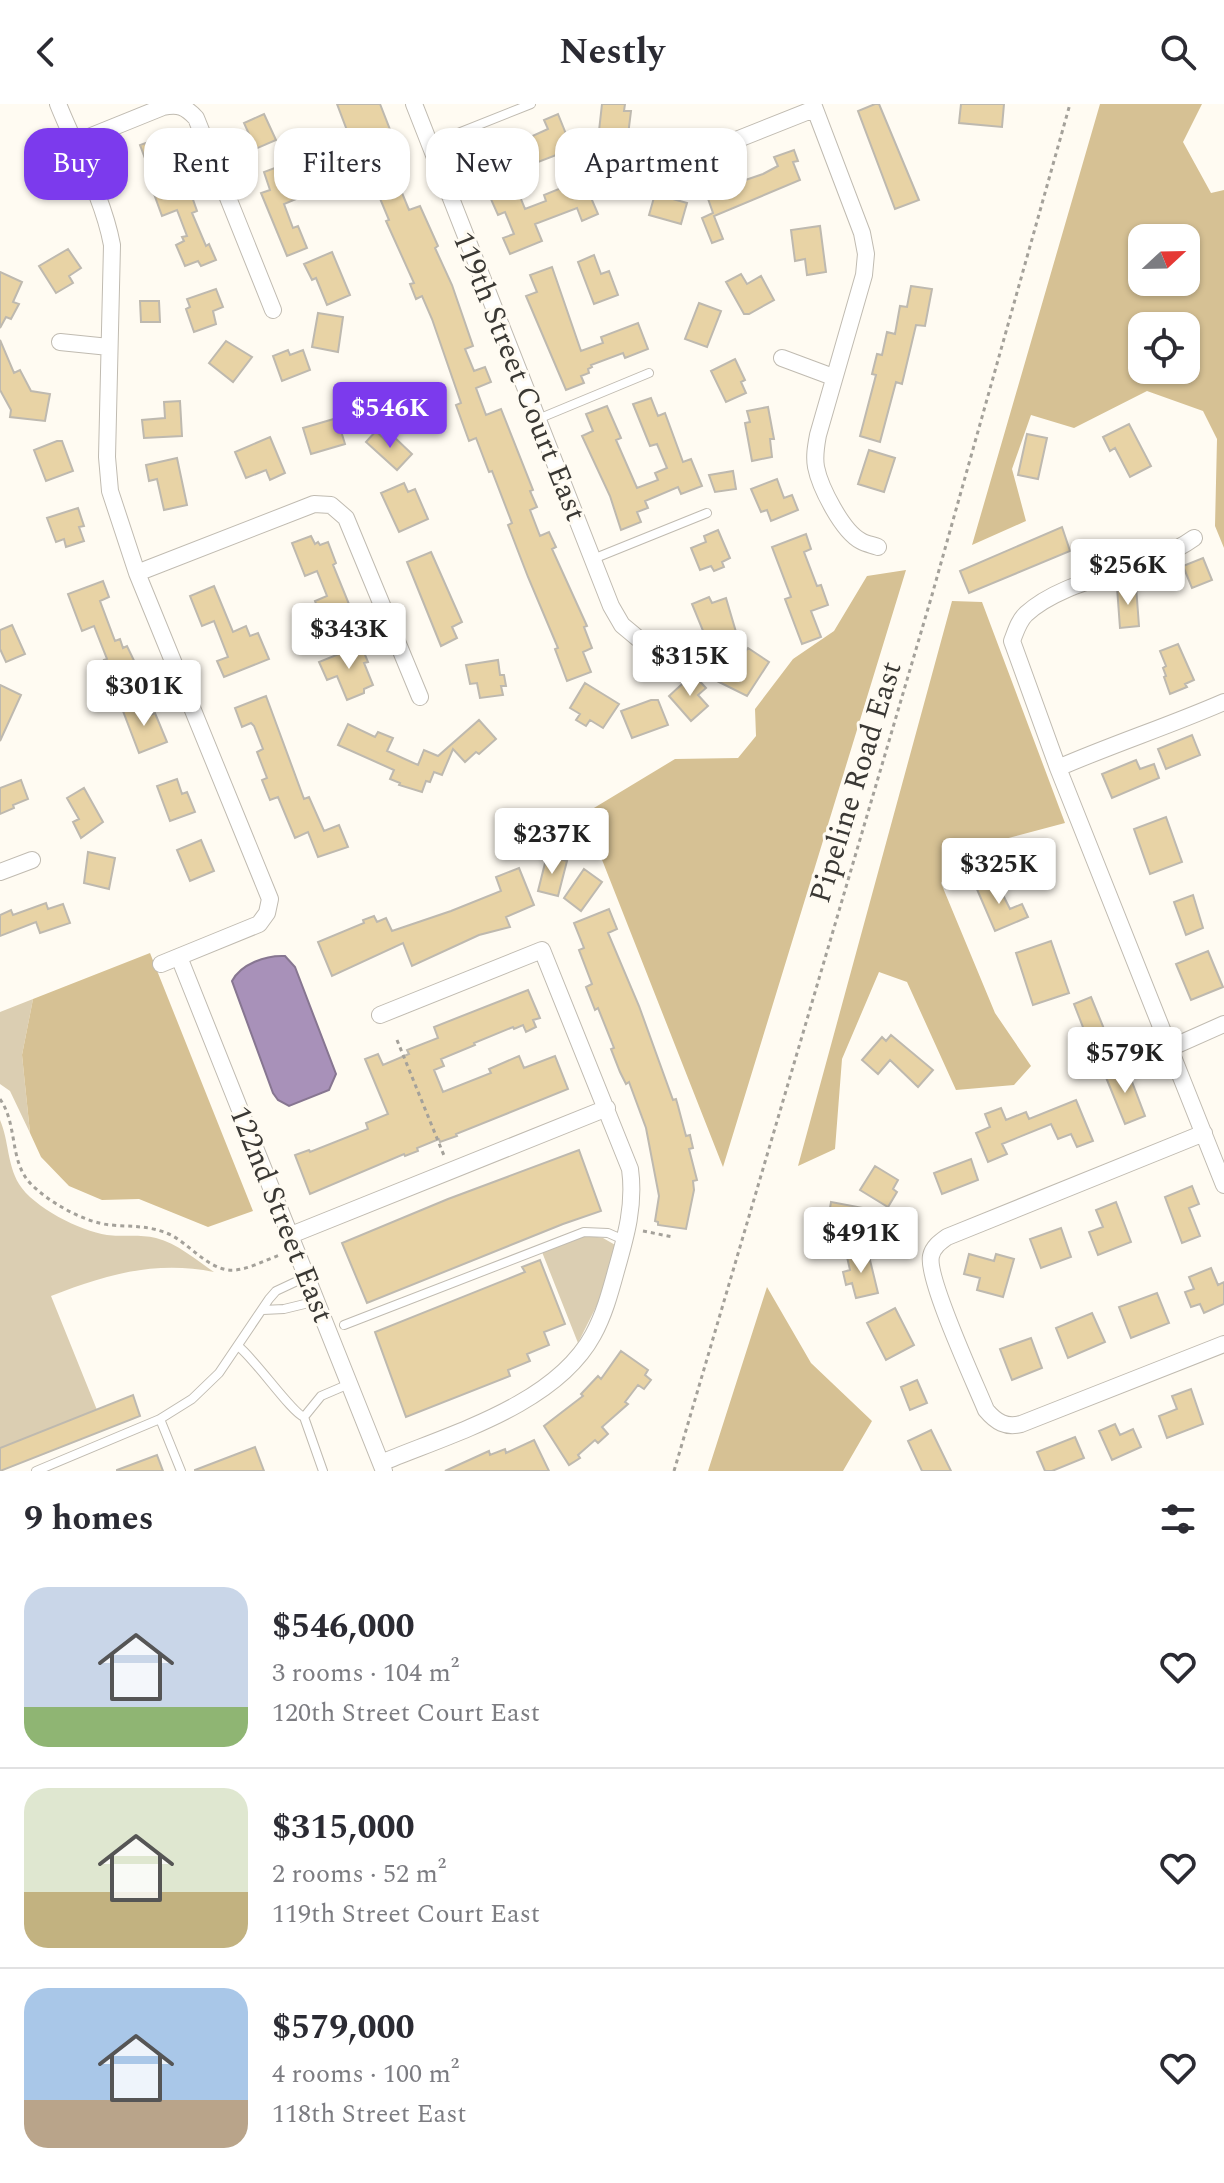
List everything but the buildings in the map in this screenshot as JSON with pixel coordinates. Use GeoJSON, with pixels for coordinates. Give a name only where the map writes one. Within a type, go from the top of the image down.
{"type":"FeatureCollection","features":[{"type":"Feature","properties":{"kind":"street"},"geometry":{"type":"LineString","coordinates":[[58,104],[68,128]]}},
{"type":"Feature","properties":{"kind":"street","name":"119th Street Court East"},"geometry":{"type":"LineString","coordinates":[[414,104],[426,139]]}},
{"type":"Feature","properties":{"kind":"street"},"geometry":{"type":"LineString","coordinates":[[111,128],[173,105],[183,107],[196,118],[273,310]]}},
{"type":"Feature","properties":{"kind":"street"},"geometry":{"type":"LineString","coordinates":[[747,135],[814,106],[862,233],[866,254],[864,275],[815,447],[817,470],[829,500],[859,541],[878,547]]}},
{"type":"Feature","properties":{"kind":"street"},"geometry":{"type":"LineString","coordinates":[[97,200],[112,245],[107,457],[110,491],[137,573],[268,893],[267,913],[254,926],[161,964]]}},
{"type":"Feature","properties":{"kind":"street","name":"119th Street Court East"},"geometry":{"type":"LineString","coordinates":[[450,200],[611,606],[622,625],[640,640]]}},
{"type":"Feature","properties":{"kind":"street"},"geometry":{"type":"LineString","coordinates":[[60,342],[109,347]]}},
{"type":"Feature","properties":{"kind":"street"},"geometry":{"type":"LineString","coordinates":[[782,358],[833,377]]}},
{"type":"Feature","properties":{"kind":"street"},"geometry":{"type":"LineString","coordinates":[[137,573],[314,504],[331,505],[346,518],[420,697]]}},
{"type":"Feature","properties":{"kind":"street"},"geometry":{"type":"LineString","coordinates":[[1194,538],[1176,551],[1144,565],[1049,598],[1026,614],[1012,641],[1058,768],[1224,1185]]}},
{"type":"Feature","properties":{"kind":"street"},"geometry":{"type":"LineString","coordinates":[[1058,768],[1224,702]]}},
{"type":"Feature","properties":{"kind":"street"},"geometry":{"type":"LineString","coordinates":[[0,872],[32,860]]}},
{"type":"Feature","properties":{"kind":"street"},"geometry":{"type":"LineString","coordinates":[[380,1015],[542,950],[607,1108],[630,1169],[633,1191],[625,1241],[607,1304],[593,1335],[577,1358],[553,1381],[522,1402],[382,1467]]}},
{"type":"Feature","properties":{"kind":"street","name":"122nd Street East"},"geometry":{"type":"LineString","coordinates":[[179,957],[382,1467]]}},
{"type":"Feature","properties":{"kind":"street"},"geometry":{"type":"LineString","coordinates":[[1170,1048],[1224,1024]]}},
{"type":"Feature","properties":{"kind":"street"},"geometry":{"type":"LineString","coordinates":[[291,1235],[607,1108]]}},
{"type":"Feature","properties":{"kind":"street"},"geometry":{"type":"LineString","coordinates":[[1204,1133],[947,1237],[938,1243],[930,1259],[936,1285],[986,1410],[1004,1425],[1021,1424],[1224,1344]]}},
{"type":"Feature","properties":{"kind":"lane"},"geometry":{"type":"LineString","coordinates":[[471,128],[531,104]]}},
{"type":"Feature","properties":{"kind":"lane"},"geometry":{"type":"LineString","coordinates":[[537,419],[649,373]]}},
{"type":"Feature","properties":{"kind":"lane"},"geometry":{"type":"LineString","coordinates":[[592,559],[707,513]]}},
{"type":"Feature","properties":{"kind":"lane"},"geometry":{"type":"LineString","coordinates":[[344,1325],[584,1232],[608,1233],[625,1241]]}},
{"type":"Feature","properties":{"kind":"lane"},"geometry":{"type":"LineString","coordinates":[[36,1471],[178,1409],[219,1373],[276,1291],[308,1276]]}},
{"type":"Feature","properties":{"kind":"lane"},"geometry":{"type":"LineString","coordinates":[[263,1310],[318,1301]]}},
{"type":"Feature","properties":{"kind":"lane"},"geometry":{"type":"LineString","coordinates":[[238,1346],[266,1373],[296,1414],[304,1417]]}},
{"type":"Feature","properties":{"kind":"lane"},"geometry":{"type":"LineString","coordinates":[[304,1417],[321,1396],[349,1383]]}},
{"type":"Feature","properties":{"kind":"lane"},"geometry":{"type":"LineString","coordinates":[[304,1417],[323,1471]]}},
{"type":"Feature","properties":{"kind":"lane"},"geometry":{"type":"LineString","coordinates":[[160,1419],[181,1471]]}},
{"type":"Feature","properties":{"kind":"path","name":"Pipeline Road East"},"geometry":{"type":"LineString","coordinates":[[674,1471],[932,595],[1070,104]]}},
{"type":"Feature","properties":{"kind":"path"},"geometry":{"type":"LineString","coordinates":[[397,1040],[445,1158]]}},
{"type":"Feature","properties":{"kind":"path"},"geometry":{"type":"LineString","coordinates":[[0,1099],[10,1116],[22,1173],[39,1191],[68,1209],[97,1222],[140,1225],[171,1236],[219,1268],[232,1271],[287,1252]]}},
{"type":"Feature","properties":{"kind":"path"},"geometry":{"type":"LineString","coordinates":[[639,1230],[673,1237]]}},
{"type":"Feature","properties":{"kind":"shaded area"},"geometry":{"type":"Polygon","coordinates":[[[1100,104],[1202,104],[1183,142],[1211,193],[1224,190],[1224,548],[1215,526],[1217,439],[1203,411],[1147,391],[1074,428],[1031,415],[1012,469],[1026,521],[972,545],[1100,104]]]}},
{"type":"Feature","properties":{"kind":"shaded area"},"geometry":{"type":"Polygon","coordinates":[[[906,570],[723,1167],[584,814],[675,759],[738,758],[756,736],[755,709],[793,659],[834,631],[867,576],[906,570]]]}},
{"type":"Feature","properties":{"kind":"shaded area"},"geometry":{"type":"Polygon","coordinates":[[[952,601],[982,602],[1065,823],[967,849],[941,883],[995,1013],[1031,1066],[1014,1085],[956,1090],[907,982],[879,972],[842,1059],[835,1149],[798,1166],[952,601]]]}},
{"type":"Feature","properties":{"kind":"shaded area"},"geometry":{"type":"Polygon","coordinates":[[[150,953],[253,1211],[208,1227],[139,1199],[102,1200],[69,1186],[41,1157],[30,1133],[22,1055],[33,999],[150,953]]]}},
{"type":"Feature","properties":{"kind":"shaded area"},"geometry":{"type":"Polygon","coordinates":[[[285,956],[295,967],[336,1074],[329,1090],[289,1106],[273,1093],[232,981],[241,970],[255,962],[285,956]]]}},
{"type":"Feature","properties":{"kind":"shaded area"},"geometry":{"type":"Polygon","coordinates":[[[33,999],[22,1055],[30,1133],[10,1091],[0,1084],[0,1012],[33,999]]]}},
{"type":"Feature","properties":{"kind":"shaded area"},"geometry":{"type":"Polygon","coordinates":[[[0,1120],[12,1169],[19,1184],[46,1209],[96,1233],[164,1240],[214,1272],[151,1269],[111,1276],[51,1296],[97,1410],[0,1448],[0,1120]]]}},
{"type":"Feature","properties":{"kind":"shaded area"},"geometry":{"type":"Polygon","coordinates":[[[586,1235],[603,1238],[617,1246],[602,1295],[578,1343],[542,1252],[586,1235]]]}},
{"type":"Feature","properties":{"kind":"shaded area"},"geometry":{"type":"Polygon","coordinates":[[[767,1287],[811,1363],[872,1421],[843,1471],[708,1471],[767,1287]]]}}]}
